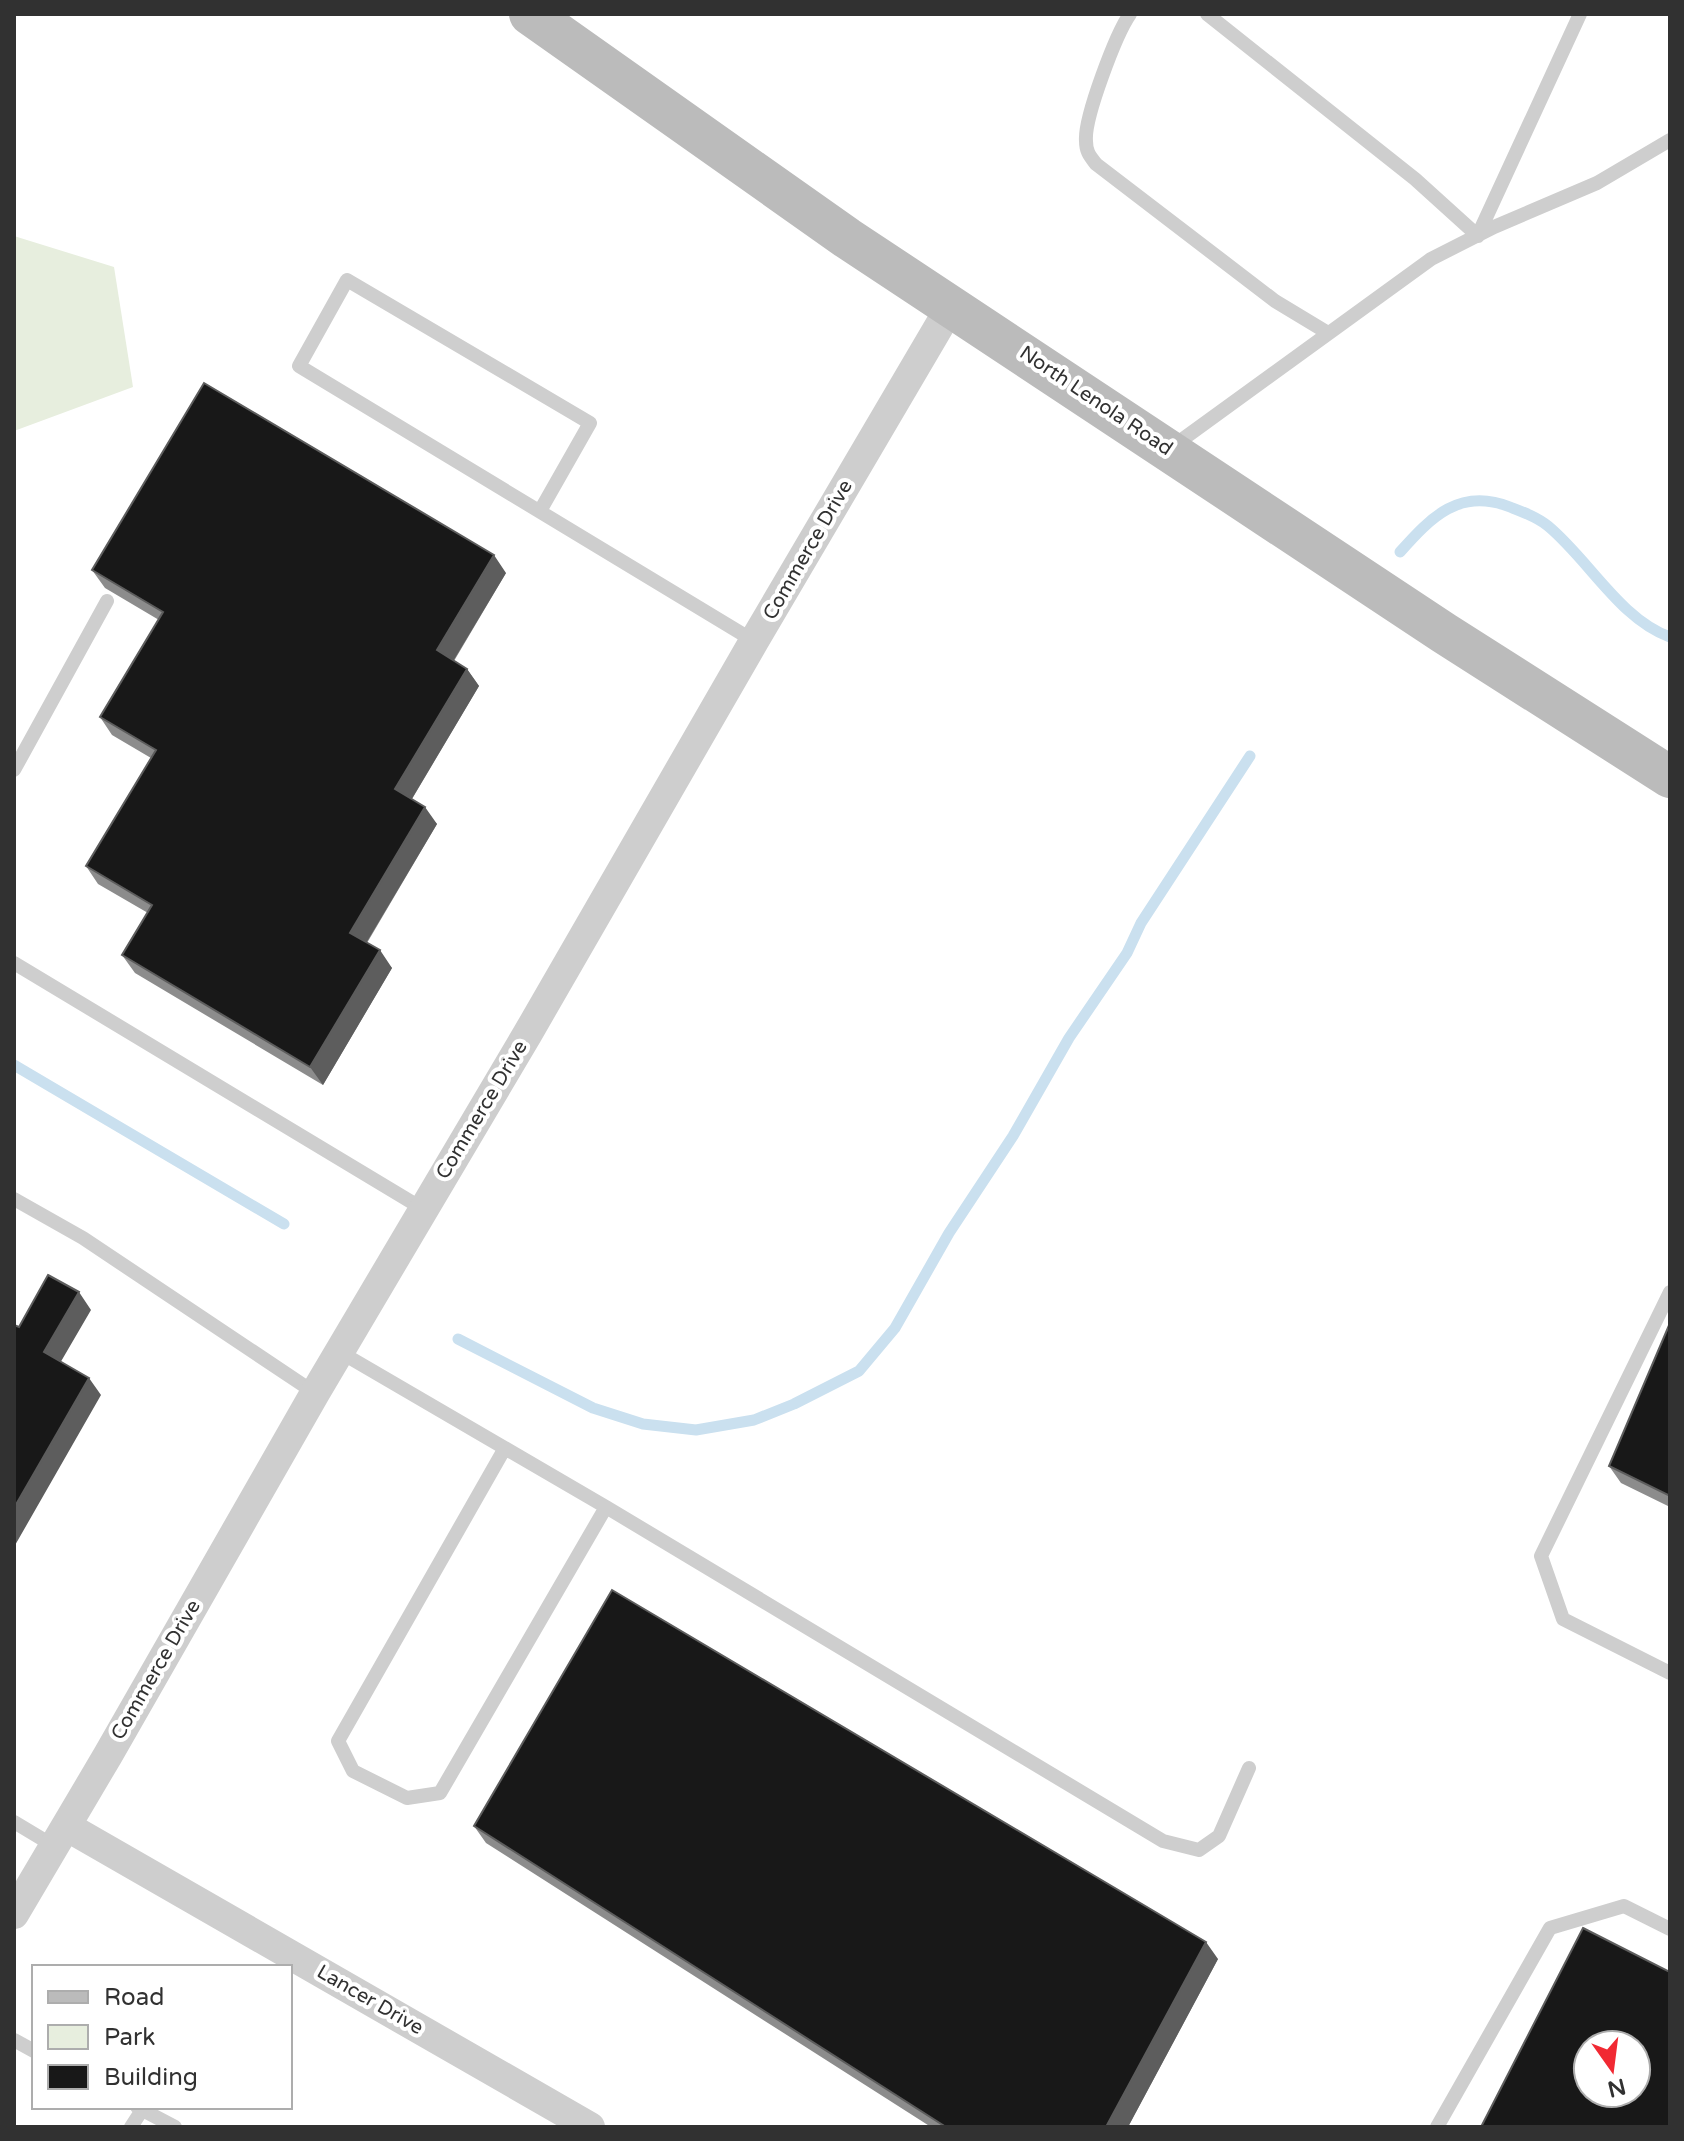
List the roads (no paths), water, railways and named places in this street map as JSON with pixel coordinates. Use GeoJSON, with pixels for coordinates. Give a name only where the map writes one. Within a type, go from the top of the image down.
{"type":"FeatureCollection","features":[{"type":"Feature","properties":{"kind":"main road","name":"North Lenola Road"},"geometry":{"type":"LineString","coordinates":[[530,14],[847,238],[1431,625],[1670,777]]}},
{"type":"Feature","properties":{"kind":"street","name":"Commerce Drive"},"geometry":{"type":"LineString","coordinates":[[14,1914],[951,306]]}},
{"type":"Feature","properties":{"kind":"street","name":"Lancer Drive"},"geometry":{"type":"LineString","coordinates":[[60,1836],[590,2127]]}},
{"type":"Feature","properties":{"kind":"lane"},"geometry":{"type":"LineString","coordinates":[[1130,14],[1121,27],[1090,113],[1085,138],[1087,153],[1096,164],[1234,271],[1275,301],[1328,333]]}},
{"type":"Feature","properties":{"kind":"lane"},"geometry":{"type":"LineString","coordinates":[[1207,14],[1415,179],[1478,236]]}},
{"type":"Feature","properties":{"kind":"lane"},"geometry":{"type":"LineString","coordinates":[[1478,236],[1580,14]]}},
{"type":"Feature","properties":{"kind":"lane"},"geometry":{"type":"LineString","coordinates":[[1168,449],[1431,259],[1597,183],[1670,140]]}},
{"type":"Feature","properties":{"kind":"lane"},"geometry":{"type":"LineString","coordinates":[[540,511],[590,423],[347,280],[299,366],[754,641]]}},
{"type":"Feature","properties":{"kind":"lane"},"geometry":{"type":"LineString","coordinates":[[14,770],[107,601]]}},
{"type":"Feature","properties":{"kind":"lane"},"geometry":{"type":"LineString","coordinates":[[14,963],[423,1209]]}},
{"type":"Feature","properties":{"kind":"lane"},"geometry":{"type":"LineString","coordinates":[[14,1199],[83,1238],[315,1393]]}},
{"type":"Feature","properties":{"kind":"lane"},"geometry":{"type":"LineString","coordinates":[[1670,1292],[1541,1556],[1563,1619],[1670,1673]]}},
{"type":"Feature","properties":{"kind":"lane"},"geometry":{"type":"LineString","coordinates":[[340,1352],[606,1507],[1163,1841],[1199,1850],[1219,1836],[1249,1768]]}},
{"type":"Feature","properties":{"kind":"lane"},"geometry":{"type":"LineString","coordinates":[[505,1448],[338,1741],[353,1771],[407,1798],[440,1793],[606,1507]]}},
{"type":"Feature","properties":{"kind":"lane"},"geometry":{"type":"LineString","coordinates":[[14,1822],[60,1836]]}},
{"type":"Feature","properties":{"kind":"lane"},"geometry":{"type":"LineString","coordinates":[[1437,2127],[1550,1928],[1624,1906],[1670,1929]]}},
{"type":"Feature","properties":{"kind":"lane"},"geometry":{"type":"LineString","coordinates":[[14,2040],[32,2050]]}},
{"type":"Feature","properties":{"kind":"lane"},"geometry":{"type":"LineString","coordinates":[[141,2109],[175,2127]]}},
{"type":"Feature","properties":{"kind":"waterway"},"geometry":{"type":"LineString","coordinates":[[1400,552],[1435,517],[1461,503],[1492,502],[1510,507],[1548,526],[1620,603],[1652,628],[1670,637]]}},
{"type":"Feature","properties":{"kind":"waterway"},"geometry":{"type":"LineString","coordinates":[[458,1339],[593,1408],[643,1424],[696,1430],[754,1420],[794,1404],[859,1371],[895,1328],[949,1233],[1013,1136],[1069,1038],[1127,953],[1141,923],[1250,756]]}},
{"type":"Feature","properties":{"kind":"waterway"},"geometry":{"type":"LineString","coordinates":[[14,1065],[284,1224]]}}]}
